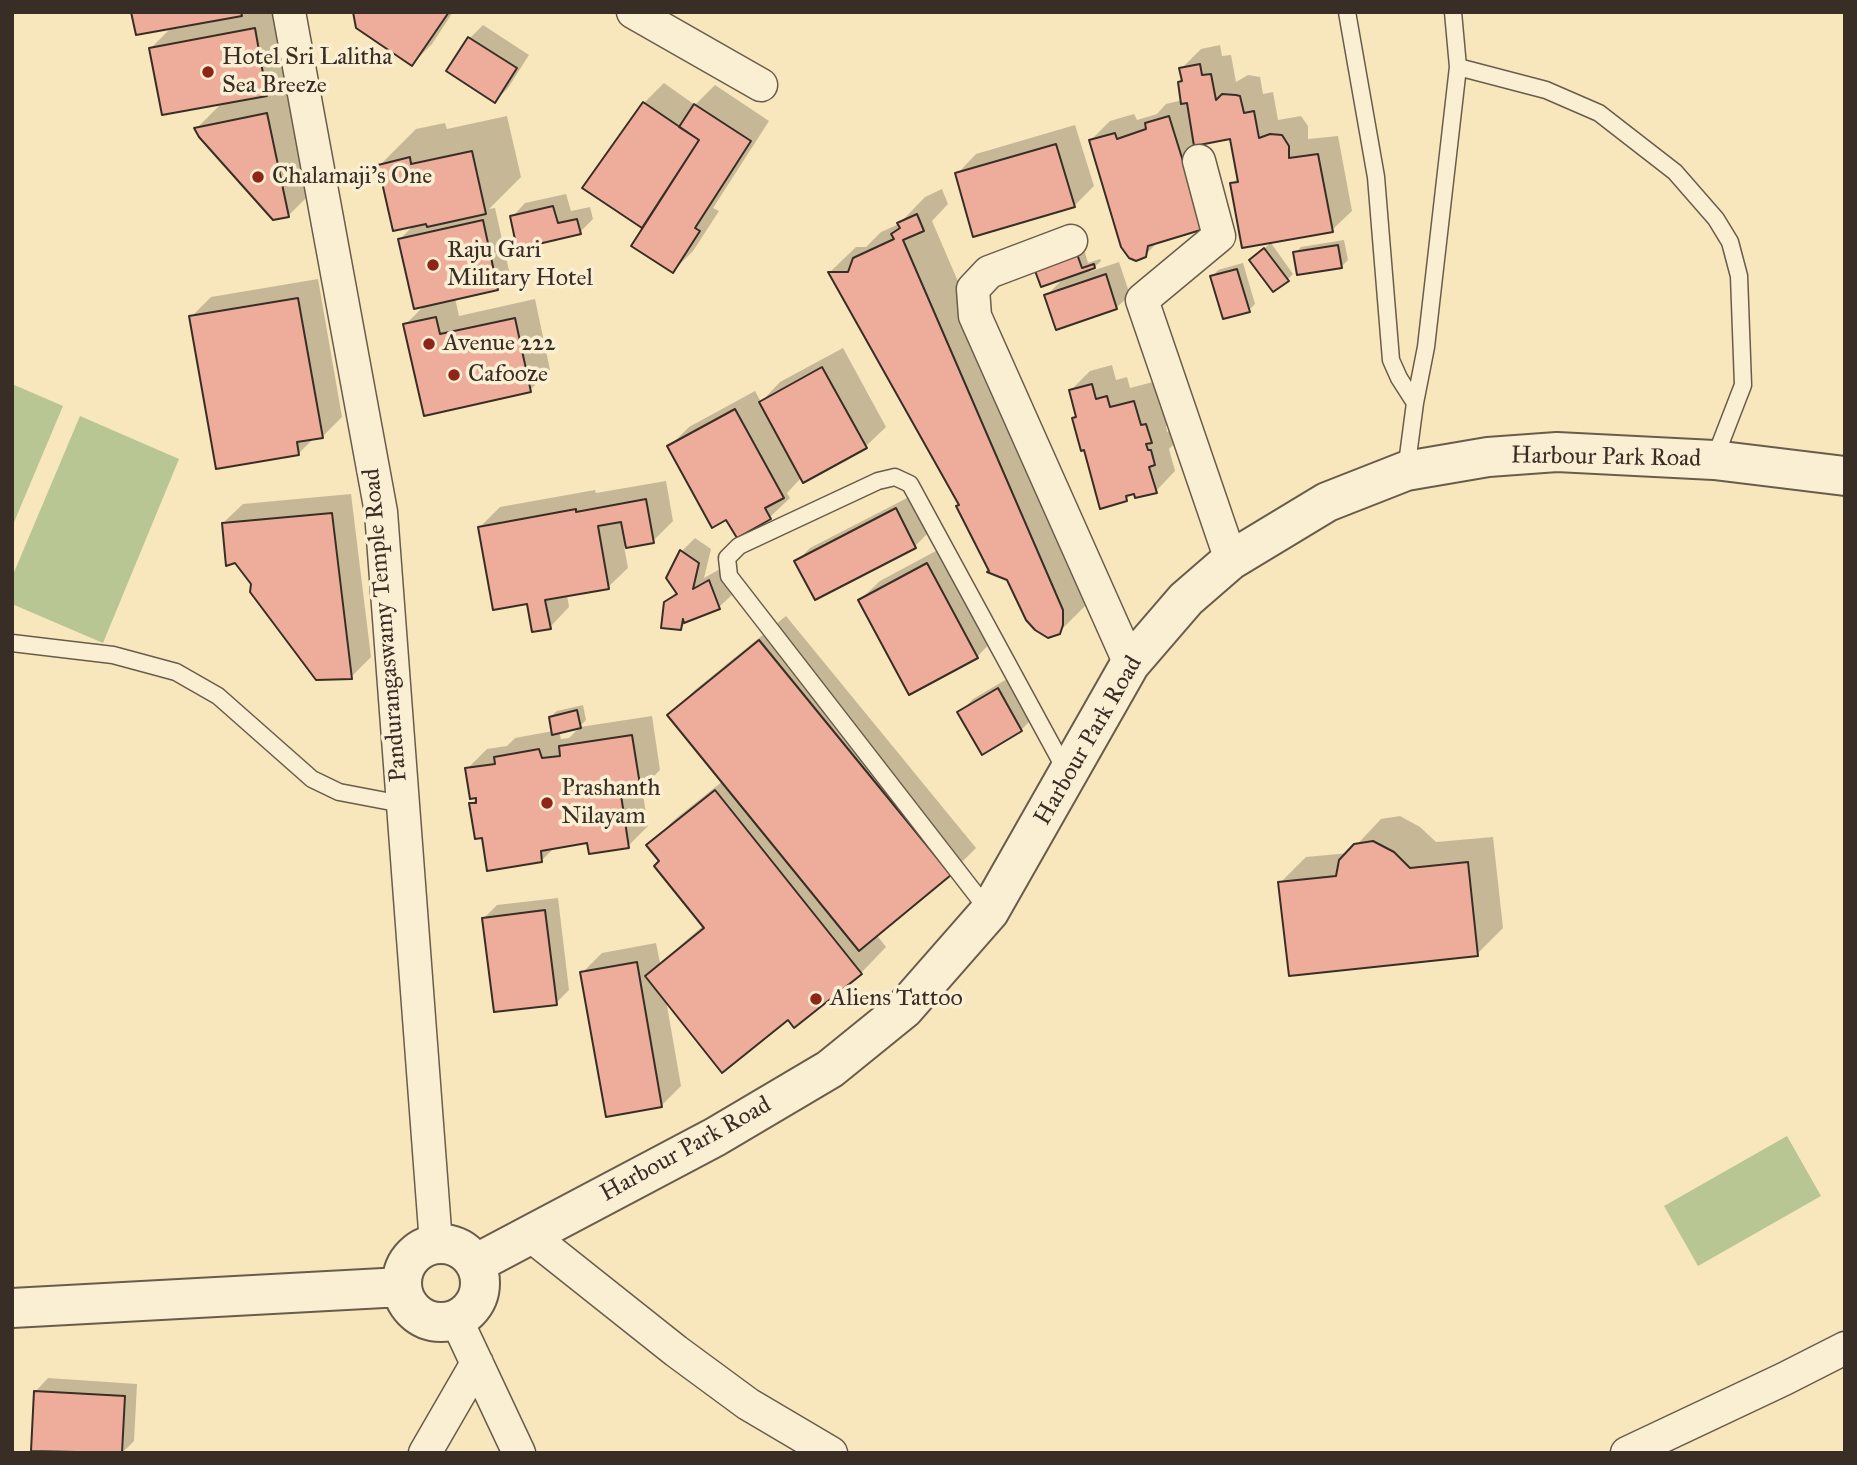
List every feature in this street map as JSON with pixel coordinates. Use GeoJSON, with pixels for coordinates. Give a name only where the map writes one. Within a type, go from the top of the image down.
{"type":"FeatureCollection","features":[{"type":"Feature","properties":{"kind":"street","name":"Pandurangaswamy Temple Road"},"geometry":{"type":"LineString","coordinates":[[289,12],[381,512],[436,1244]]}},
{"type":"Feature","properties":{"kind":"street"},"geometry":{"type":"LineString","coordinates":[[633,12],[761,85]]}},
{"type":"Feature","properties":{"kind":"street"},"geometry":{"type":"LineString","coordinates":[[1199,160],[1219,236],[1142,300],[1231,560]]}},
{"type":"Feature","properties":{"kind":"street"},"geometry":{"type":"LineString","coordinates":[[1071,242],[989,272],[973,289],[975,316],[1130,664]]}},
{"type":"Feature","properties":{"kind":"street","name":"Harbour Park Road"},"geometry":{"type":"LineString","coordinates":[[475,1264],[715,1137],[830,1069],[904,1009],[989,912],[1130,664],[1186,599],[1231,560],[1327,502],[1406,471],[1488,457],[1557,452],[1714,460],[1845,476]]}},
{"type":"Feature","properties":{"kind":"street"},"geometry":{"type":"LineString","coordinates":[[530,1235],[676,1351],[748,1404],[831,1453]]}},
{"type":"Feature","properties":{"kind":"street"},"geometry":{"type":"LineString","coordinates":[[436,1244],[458,1249],[475,1264],[479,1277],[475,1302],[467,1312],[456,1319],[442,1322],[415,1312],[406,1301],[402,1287],[410,1258],[422,1249],[436,1244]]}},
{"type":"Feature","properties":{"kind":"street"},"geometry":{"type":"LineString","coordinates":[[12,1308],[402,1287]]}},
{"type":"Feature","properties":{"kind":"street"},"geometry":{"type":"LineString","coordinates":[[456,1319],[519,1453]]}},
{"type":"Feature","properties":{"kind":"street"},"geometry":{"type":"LineString","coordinates":[[1628,1453],[1784,1380],[1845,1348]]}},
{"type":"Feature","properties":{"kind":"street"},"geometry":{"type":"LineString","coordinates":[[425,1453],[477,1363]]}},
{"type":"Feature","properties":{"kind":"lane"},"geometry":{"type":"LineString","coordinates":[[1347,12],[1376,177],[1391,360],[1415,403]]}},
{"type":"Feature","properties":{"kind":"lane"},"geometry":{"type":"LineString","coordinates":[[1406,471],[1426,347],[1458,67],[1453,12]]}},
{"type":"Feature","properties":{"kind":"lane"},"geometry":{"type":"LineString","coordinates":[[1458,67],[1546,90],[1600,113],[1675,172],[1716,219],[1730,242],[1739,276],[1743,385],[1714,460]]}},
{"type":"Feature","properties":{"kind":"lane"},"geometry":{"type":"LineString","coordinates":[[989,912],[729,576],[727,558],[739,547],[878,481],[895,477],[911,484],[1068,776]]}},
{"type":"Feature","properties":{"kind":"lane"},"geometry":{"type":"LineString","coordinates":[[12,643],[113,655],[176,672],[218,696],[313,779],[339,792],[402,804]]}},
{"type":"Feature","properties":{"kind":"green space"},"geometry":{"type":"Polygon","coordinates":[[[12,384],[63,406],[12,527],[12,384]]]}},
{"type":"Feature","properties":{"kind":"green space"},"geometry":{"type":"Polygon","coordinates":[[[80,416],[179,459],[103,643],[12,604],[12,577],[80,416]]]}},
{"type":"Feature","properties":{"kind":"green space"},"geometry":{"type":"Polygon","coordinates":[[[1787,1136],[1821,1196],[1698,1266],[1664,1206],[1787,1136]]]}},
{"type":"Feature","properties":{"kind":"building"},"geometry":{"type":"Polygon","coordinates":[[[131,12],[241,12],[242,16],[136,35],[131,12]]]}},
{"type":"Feature","properties":{"kind":"building"},"geometry":{"type":"Polygon","coordinates":[[[353,12],[449,12],[412,66],[356,28],[353,12]]]}},
{"type":"Feature","properties":{"kind":"building","name":"Hotel Sri Lalitha Sea Breeze"},"geometry":{"type":"Polygon","coordinates":[[[255,28],[267,96],[162,115],[149,48],[255,28]]]}},
{"type":"Feature","properties":{"kind":"building"},"geometry":{"type":"Polygon","coordinates":[[[468,37],[517,68],[495,103],[446,71],[468,37]]]}},
{"type":"Feature","properties":{"kind":"building"},"geometry":{"type":"Polygon","coordinates":[[[1200,64],[1202,75],[1211,74],[1216,100],[1222,94],[1240,96],[1244,113],[1254,111],[1259,138],[1270,134],[1282,135],[1289,146],[1289,158],[1318,154],[1333,232],[1242,248],[1230,183],[1238,182],[1230,139],[1194,146],[1187,103],[1181,104],[1178,82],[1182,81],[1179,68],[1200,64]]]}},
{"type":"Feature","properties":{"kind":"building"},"geometry":{"type":"Polygon","coordinates":[[[643,102],[699,140],[642,228],[582,188],[643,102]]]}},
{"type":"Feature","properties":{"kind":"building"},"geometry":{"type":"Polygon","coordinates":[[[694,104],[751,141],[695,228],[700,231],[673,273],[631,246],[699,140],[679,127],[694,104]]]}},
{"type":"Feature","properties":{"kind":"building","name":"Chalamaji's One"},"geometry":{"type":"Polygon","coordinates":[[[267,113],[289,217],[273,220],[194,128],[267,113]]]}},
{"type":"Feature","properties":{"kind":"building"},"geometry":{"type":"Polygon","coordinates":[[[1169,116],[1204,229],[1148,246],[1146,257],[1136,261],[1129,258],[1121,247],[1089,140],[1115,133],[1117,139],[1146,129],[1145,123],[1169,116]]]}},
{"type":"Feature","properties":{"kind":"building"},"geometry":{"type":"Polygon","coordinates":[[[1056,144],[1075,207],[973,237],[955,173],[1056,144]]]}},
{"type":"Feature","properties":{"kind":"building"},"geometry":{"type":"Polygon","coordinates":[[[472,151],[486,214],[427,227],[426,224],[393,231],[378,165],[410,157],[411,164],[472,151]]]}},
{"type":"Feature","properties":{"kind":"building"},"geometry":{"type":"Polygon","coordinates":[[[553,206],[558,223],[577,219],[581,234],[517,249],[510,216],[553,206]]]}},
{"type":"Feature","properties":{"kind":"building"},"geometry":{"type":"Polygon","coordinates":[[[917,214],[924,231],[903,240],[1063,610],[1060,634],[1048,638],[1026,620],[1007,580],[987,572],[989,571],[956,506],[959,505],[828,272],[848,272],[853,258],[894,239],[891,234],[900,228],[897,223],[917,214]]]}},
{"type":"Feature","properties":{"kind":"building"},"geometry":{"type":"Polygon","coordinates":[[[483,220],[498,290],[414,309],[398,239],[483,220]]]}},
{"type":"Feature","properties":{"kind":"building"},"geometry":{"type":"Polygon","coordinates":[[[1338,245],[1342,268],[1297,275],[1293,252],[1338,245]]]}},
{"type":"Feature","properties":{"kind":"building"},"geometry":{"type":"Polygon","coordinates":[[[1264,248],[1289,281],[1273,292],[1249,260],[1264,248]]]}},
{"type":"Feature","properties":{"kind":"building"},"geometry":{"type":"Polygon","coordinates":[[[1077,254],[1082,268],[1094,264],[1095,268],[1041,287],[1034,268],[1077,254]]]}},
{"type":"Feature","properties":{"kind":"building"},"geometry":{"type":"Polygon","coordinates":[[[1237,269],[1250,312],[1223,319],[1210,276],[1237,269]]]}},
{"type":"Feature","properties":{"kind":"building"},"geometry":{"type":"Polygon","coordinates":[[[1106,274],[1117,309],[1056,330],[1044,295],[1106,274]]]}},
{"type":"Feature","properties":{"kind":"building"},"geometry":{"type":"Polygon","coordinates":[[[298,298],[323,438],[297,442],[299,455],[216,469],[189,316],[298,298]]]}},
{"type":"Feature","properties":{"kind":"building"},"geometry":{"type":"Polygon","coordinates":[[[436,317],[440,334],[515,318],[531,392],[424,416],[403,324],[436,317]]]}},
{"type":"Feature","properties":{"kind":"building"},"geometry":{"type":"Polygon","coordinates":[[[822,367],[867,448],[803,483],[759,402],[822,367]]]}},
{"type":"Feature","properties":{"kind":"building"},"geometry":{"type":"Polygon","coordinates":[[[1092,384],[1096,399],[1107,396],[1110,407],[1134,401],[1141,425],[1146,424],[1152,443],[1146,444],[1148,450],[1151,450],[1155,465],[1149,467],[1157,493],[1135,498],[1134,494],[1126,496],[1127,501],[1100,509],[1072,418],[1076,417],[1069,390],[1092,384]]]}},
{"type":"Feature","properties":{"kind":"building"},"geometry":{"type":"Polygon","coordinates":[[[735,409],[784,498],[765,508],[771,519],[737,538],[726,520],[712,528],[667,446],[735,409]]]}},
{"type":"Feature","properties":{"kind":"building"},"geometry":{"type":"Polygon","coordinates":[[[646,499],[654,543],[626,548],[621,522],[598,526],[609,589],[545,600],[551,629],[532,632],[527,604],[493,610],[478,527],[646,499]]]}},
{"type":"Feature","properties":{"kind":"building"},"geometry":{"type":"Polygon","coordinates":[[[896,508],[916,548],[815,600],[794,561],[896,508]]]}},
{"type":"Feature","properties":{"kind":"building"},"geometry":{"type":"Polygon","coordinates":[[[332,513],[352,679],[316,680],[250,592],[251,584],[235,563],[226,566],[222,523],[332,513]]]}},
{"type":"Feature","properties":{"kind":"building"},"geometry":{"type":"Polygon","coordinates":[[[680,550],[699,563],[693,589],[709,580],[720,609],[684,623],[683,619],[681,630],[661,628],[664,602],[677,594],[666,578],[680,550]]]}},
{"type":"Feature","properties":{"kind":"building"},"geometry":{"type":"Polygon","coordinates":[[[927,563],[978,658],[909,695],[858,600],[927,563]]]}},
{"type":"Feature","properties":{"kind":"building"},"geometry":{"type":"Polygon","coordinates":[[[759,640],[951,875],[859,951],[667,715],[759,640]]]}},
{"type":"Feature","properties":{"kind":"building"},"geometry":{"type":"Polygon","coordinates":[[[998,688],[1022,731],[982,755],[957,712],[998,688]]]}},
{"type":"Feature","properties":{"kind":"building"},"geometry":{"type":"Polygon","coordinates":[[[577,710],[581,728],[552,735],[549,717],[577,710]]]}},
{"type":"Feature","properties":{"kind":"building","name":"Prashanth Nilayam"},"geometry":{"type":"Polygon","coordinates":[[[632,735],[641,791],[621,795],[629,848],[589,854],[587,843],[541,851],[542,862],[487,871],[482,838],[475,839],[469,803],[476,803],[476,798],[470,799],[465,768],[495,764],[494,757],[539,749],[542,758],[560,756],[559,746],[632,735]]]}},
{"type":"Feature","properties":{"kind":"building"},"geometry":{"type":"Polygon","coordinates":[[[715,790],[862,974],[794,1028],[788,1020],[722,1073],[645,976],[704,928],[654,866],[659,861],[646,845],[715,790]]]}},
{"type":"Feature","properties":{"kind":"building"},"geometry":{"type":"Polygon","coordinates":[[[1373,841],[1394,852],[1410,868],[1468,862],[1478,956],[1289,976],[1278,882],[1336,876],[1339,860],[1354,844],[1373,841]]]}},
{"type":"Feature","properties":{"kind":"building"},"geometry":{"type":"Polygon","coordinates":[[[545,910],[557,1005],[494,1012],[482,918],[545,910]]]}},
{"type":"Feature","properties":{"kind":"building"},"geometry":{"type":"Polygon","coordinates":[[[637,962],[662,1107],[606,1117],[580,972],[637,962]]]}},
{"type":"Feature","properties":{"kind":"building"},"geometry":{"type":"Polygon","coordinates":[[[34,1391],[125,1396],[122,1453],[31,1451],[34,1391]]]}},
{"type":"Feature","properties":{"kind":"place","name":"Hotel Sri Lalitha Sea Breeze"},"geometry":{"type":"Point","coordinates":[208,72]}},
{"type":"Feature","properties":{"kind":"place","name":"Chalamaji's One"},"geometry":{"type":"Point","coordinates":[258,177]}},
{"type":"Feature","properties":{"kind":"place","name":"Raju Gari Military Hotel"},"geometry":{"type":"Point","coordinates":[433,265]}},
{"type":"Feature","properties":{"kind":"place","name":"Avenue 222"},"geometry":{"type":"Point","coordinates":[429,344]}},
{"type":"Feature","properties":{"kind":"place","name":"Cafooze"},"geometry":{"type":"Point","coordinates":[454,375]}},
{"type":"Feature","properties":{"kind":"place","name":"Prashanth Nilayam"},"geometry":{"type":"Point","coordinates":[547,803]}},
{"type":"Feature","properties":{"kind":"place","name":"Aliens Tattoo"},"geometry":{"type":"Point","coordinates":[816,999]}}]}
